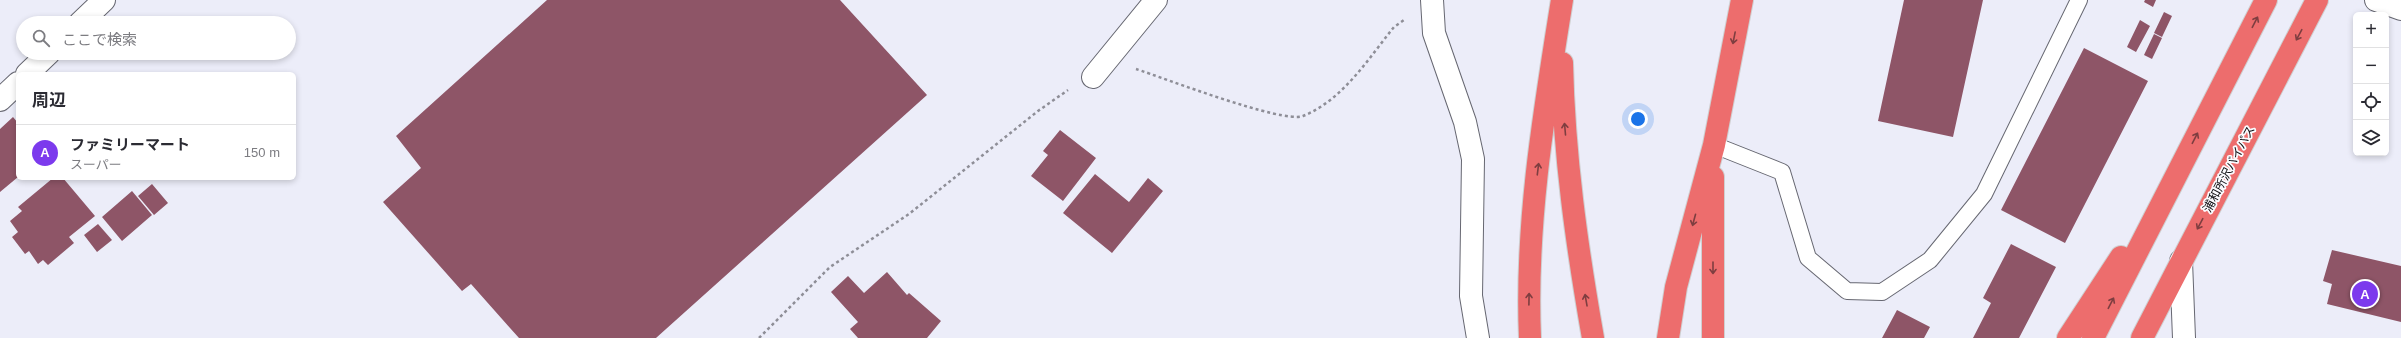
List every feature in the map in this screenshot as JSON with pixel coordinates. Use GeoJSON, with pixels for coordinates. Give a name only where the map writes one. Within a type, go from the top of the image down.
{"type":"FeatureCollection","features":[{"type":"Feature","properties":{"kind":"highway"},"geometry":{"type":"LineString","coordinates":[[1530,338],[1530,248],[1546,100],[1563,0]]}},
{"type":"Feature","properties":{"kind":"highway"},"geometry":{"type":"LineString","coordinates":[[1563,0],[1562,42],[1565,128],[1580,262],[1593,338]]}},
{"type":"Feature","properties":{"kind":"highway"},"geometry":{"type":"LineString","coordinates":[[1668,338],[1676,286],[1714,145],[1742,0]]}},
{"type":"Feature","properties":{"kind":"highway"},"geometry":{"type":"LineString","coordinates":[[2093,338],[2266,0]]}},
{"type":"Feature","properties":{"kind":"highway","name":"浦和所沢バイパス"},"geometry":{"type":"LineString","coordinates":[[2142,338],[2181,260],[2317,0]]}},
{"type":"Feature","properties":{"kind":"highway"},"geometry":{"type":"LineString","coordinates":[[1713,338],[1714,145]]}},
{"type":"Feature","properties":{"kind":"highway"},"geometry":{"type":"LineString","coordinates":[[2068,338],[2182,163]]}},
{"type":"Feature","properties":{"kind":"street"},"geometry":{"type":"LineString","coordinates":[[87,16],[104,0]]}},
{"type":"Feature","properties":{"kind":"street"},"geometry":{"type":"LineString","coordinates":[[1093,77],[1156,0]]}},
{"type":"Feature","properties":{"kind":"street"},"geometry":{"type":"LineString","coordinates":[[2376,0],[2401,9]]}},
{"type":"Feature","properties":{"kind":"street"},"geometry":{"type":"LineString","coordinates":[[1432,1],[1434,33],[1465,122],[1473,159],[1471,296],[1478,338]]}},
{"type":"Feature","properties":{"kind":"street"},"geometry":{"type":"LineString","coordinates":[[29,72],[42,60]]}},
{"type":"Feature","properties":{"kind":"street"},"geometry":{"type":"LineString","coordinates":[[0,100],[16,85]]}},
{"type":"Feature","properties":{"kind":"street"},"geometry":{"type":"LineString","coordinates":[[2181,260],[2184,338]]}},
{"type":"Feature","properties":{"kind":"lane"},"geometry":{"type":"LineString","coordinates":[[1714,145],[1782,172],[1808,258],[1847,292],[1882,292],[1930,260],[1984,194],[2079,0]]}},
{"type":"Feature","properties":{"kind":"path"},"geometry":{"type":"LineString","coordinates":[[758,338],[830,267],[909,214],[1038,111],[1078,84],[1123,65],[1273,114],[1302,117],[1339,94],[1394,27],[1432,1]]}},
{"type":"Feature","properties":{"kind":"building"},"geometry":{"type":"Polygon","coordinates":[[[547,0],[840,0],[927,95],[656,338],[519,338],[471,284],[462,291],[383,202],[421,168],[396,136],[547,0]]]}},
{"type":"Feature","properties":{"kind":"building"},"geometry":{"type":"Polygon","coordinates":[[[1904,0],[1983,0],[1953,137],[1878,121],[1904,0]]]}},
{"type":"Feature","properties":{"kind":"building"},"geometry":{"type":"Polygon","coordinates":[[[2145,0],[2156,0],[2153,7],[2144,2],[2145,0]]]}},
{"type":"Feature","properties":{"kind":"building"},"geometry":{"type":"Polygon","coordinates":[[[2164,12],[2172,16],[2162,37],[2154,33],[2164,12]]]}},
{"type":"Feature","properties":{"kind":"building"},"geometry":{"type":"Polygon","coordinates":[[[2140,20],[2150,26],[2136,52],[2127,47],[2140,20]]]}},
{"type":"Feature","properties":{"kind":"building"},"geometry":{"type":"Polygon","coordinates":[[[2154,34],[2162,38],[2152,59],[2144,55],[2154,34]]]}},
{"type":"Feature","properties":{"kind":"building"},"geometry":{"type":"Polygon","coordinates":[[[2084,48],[2148,81],[2065,243],[2001,210],[2084,48]]]}},
{"type":"Feature","properties":{"kind":"building"},"geometry":{"type":"Polygon","coordinates":[[[13,117],[16,121],[16,179],[0,192],[0,129],[13,117]]]}},
{"type":"Feature","properties":{"kind":"building"},"geometry":{"type":"Polygon","coordinates":[[[1060,130],[1096,158],[1063,201],[1031,176],[1048,155],[1043,151],[1060,130]]]}},
{"type":"Feature","properties":{"kind":"building"},"geometry":{"type":"Polygon","coordinates":[[[1095,174],[1129,202],[1148,178],[1163,191],[1112,253],[1063,213],[1095,174]]]}},
{"type":"Feature","properties":{"kind":"building"},"geometry":{"type":"Polygon","coordinates":[[[51,180],[65,180],[95,216],[69,237],[74,243],[48,265],[43,260],[38,264],[29,251],[25,254],[12,237],[18,232],[10,221],[22,211],[18,207],[51,180]]]}},
{"type":"Feature","properties":{"kind":"building"},"geometry":{"type":"Polygon","coordinates":[[[152,184],[168,203],[154,215],[138,196],[152,184]]]}},
{"type":"Feature","properties":{"kind":"building"},"geometry":{"type":"Polygon","coordinates":[[[132,191],[152,215],[122,241],[102,217],[132,191]]]}},
{"type":"Feature","properties":{"kind":"building"},"geometry":{"type":"Polygon","coordinates":[[[98,224],[112,240],[97,252],[84,235],[98,224]]]}},
{"type":"Feature","properties":{"kind":"building"},"geometry":{"type":"Polygon","coordinates":[[[2011,244],[2056,267],[2019,338],[1973,338],[1991,303],[1983,298],[2011,244]]]}},
{"type":"Feature","properties":{"kind":"building"},"geometry":{"type":"Polygon","coordinates":[[[2332,250],[2401,266],[2401,322],[2327,304],[2332,284],[2323,281],[2332,250]]]}},
{"type":"Feature","properties":{"kind":"building"},"geometry":{"type":"Polygon","coordinates":[[[887,272],[907,295],[909,293],[941,321],[927,338],[858,338],[850,329],[858,322],[831,292],[848,276],[864,293],[887,272]]]}},
{"type":"Feature","properties":{"kind":"building"},"geometry":{"type":"Polygon","coordinates":[[[1897,310],[1930,327],[1924,338],[1882,338],[1897,310]]]}},
{"type":"Feature","properties":{"kind":"place","name":"ファミリーマート"},"geometry":{"type":"Point","coordinates":[2365,294]}}]}
